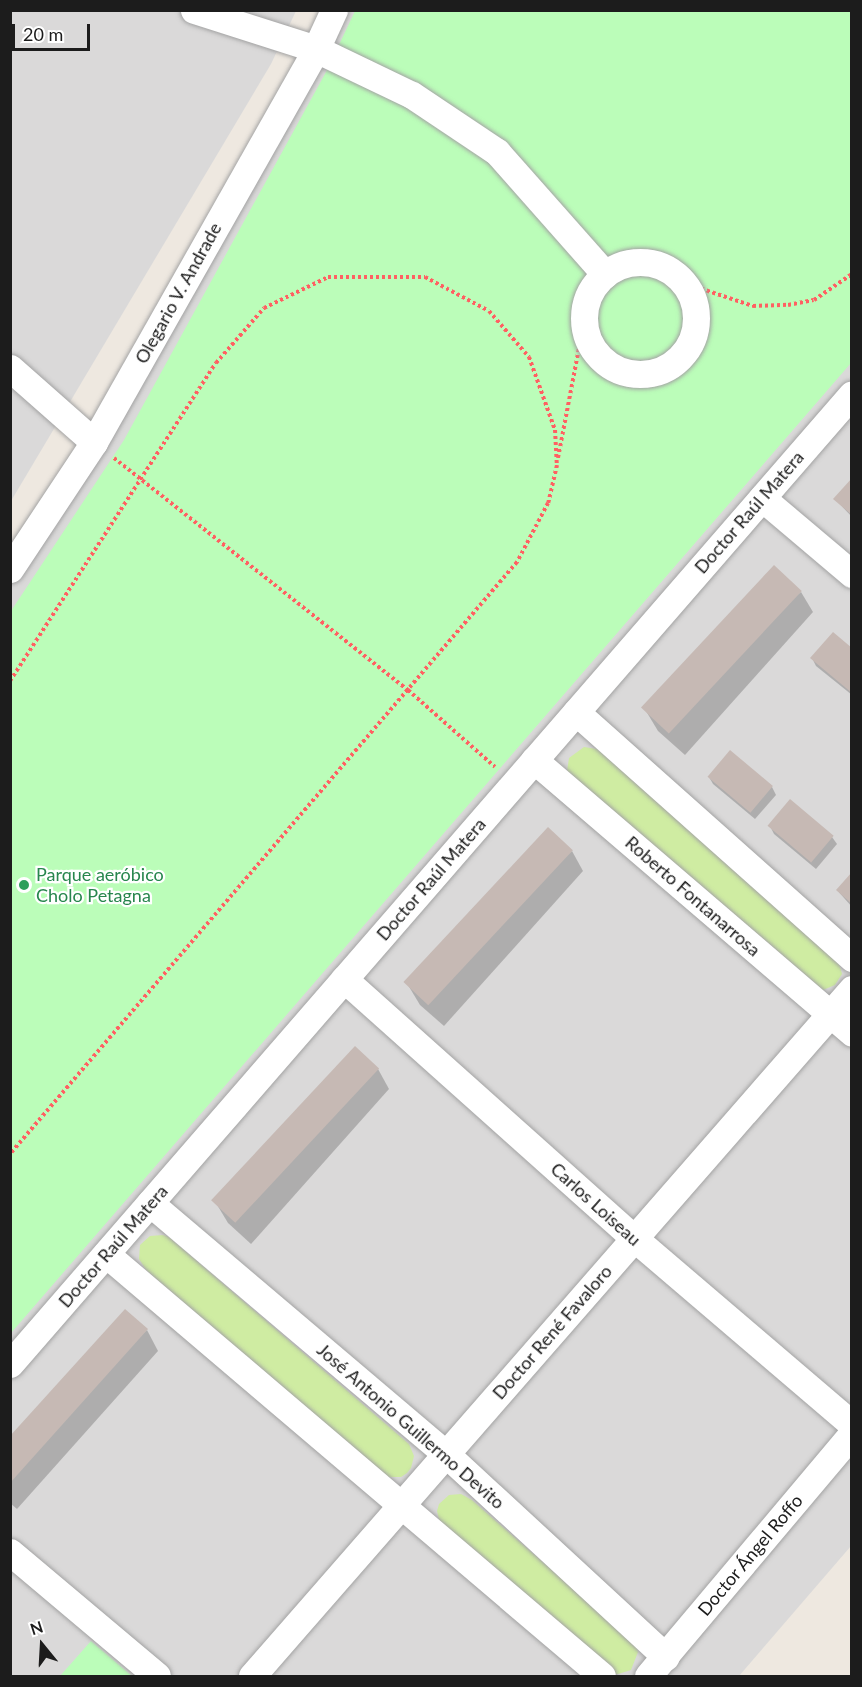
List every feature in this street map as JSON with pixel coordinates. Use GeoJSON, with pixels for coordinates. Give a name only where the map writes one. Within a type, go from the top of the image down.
{"type":"FeatureCollection","features":[{"type":"Feature","properties":{"kind":"street"},"geometry":{"type":"LineString","coordinates":[[194,10],[316,49],[412,95],[497,153],[604,274]]}},
{"type":"Feature","properties":{"kind":"street","name":"Olegario V. Andrade"},"geometry":{"type":"LineString","coordinates":[[10,569],[94,442],[316,49],[334,10]]}},
{"type":"Feature","properties":{"kind":"street"},"geometry":{"type":"LineString","coordinates":[[646,262],[671,271],[684,283],[693,299],[696,317],[693,336],[685,353],[671,365],[654,373],[635,375],[609,365],[601,359],[590,344],[584,327],[587,298],[604,274],[620,265],[646,262]]}},
{"type":"Feature","properties":{"kind":"street"},"geometry":{"type":"LineString","coordinates":[[10,368],[94,442]]}},
{"type":"Feature","properties":{"kind":"street","name":"Doctor Raúl Matera"},"geometry":{"type":"LineString","coordinates":[[10,1364],[852,394]]}},
{"type":"Feature","properties":{"kind":"street"},"geometry":{"type":"LineString","coordinates":[[762,498],[852,574]]}},
{"type":"Feature","properties":{"kind":"street"},"geometry":{"type":"LineString","coordinates":[[576,712],[852,958]]}},
{"type":"Feature","properties":{"kind":"street","name":"Roberto Fontanarrosa"},"geometry":{"type":"LineString","coordinates":[[534,760],[852,1033]]}},
{"type":"Feature","properties":{"kind":"street","name":"Carlos Loiseau"},"geometry":{"type":"LineString","coordinates":[[344,979],[634,1238],[852,1424]]}},
{"type":"Feature","properties":{"kind":"street","name":"Doctor René Favaloro"},"geometry":{"type":"LineString","coordinates":[[252,1677],[852,989]]}},
{"type":"Feature","properties":{"kind":"street","name":"José Antonio Guillermo Devito"},"geometry":{"type":"LineString","coordinates":[[150,1203],[446,1454],[657,1667]]}},
{"type":"Feature","properties":{"kind":"street"},"geometry":{"type":"LineString","coordinates":[[106,1254],[602,1677]]}},
{"type":"Feature","properties":{"kind":"street","name":"Doctor Ángel Roffo"},"geometry":{"type":"LineString","coordinates":[[657,1667],[852,1434]]}},
{"type":"Feature","properties":{"kind":"street"},"geometry":{"type":"LineString","coordinates":[[10,1552],[158,1677]]}},
{"type":"Feature","properties":{"kind":"path"},"geometry":{"type":"LineString","coordinates":[[684,283],[753,306],[788,305],[814,300],[852,274]]}},
{"type":"Feature","properties":{"kind":"path"},"geometry":{"type":"LineString","coordinates":[[10,681],[216,363],[264,308],[328,277],[425,277],[489,311],[529,357],[555,430],[557,465]]}},
{"type":"Feature","properties":{"kind":"path"},"geometry":{"type":"LineString","coordinates":[[10,1154],[517,562],[548,503],[584,327]]}},
{"type":"Feature","properties":{"kind":"path"},"geometry":{"type":"LineString","coordinates":[[94,442],[408,690],[514,784]]}},
{"type":"Feature","properties":{"kind":"shaded area"},"geometry":{"type":"Polygon","coordinates":[[[11,11],[296,11],[271,64],[11,501],[11,11]]]}},
{"type":"Feature","properties":{"kind":"shaded area"},"geometry":{"type":"Polygon","coordinates":[[[334,11],[851,11],[851,1546],[739,1676],[11,1676],[11,569],[334,11]]]}},
{"type":"Feature","properties":{"kind":"green space"},"geometry":{"type":"Polygon","coordinates":[[[355,11],[851,11],[851,363],[11,1333],[11,611],[124,440],[326,72],[355,11]]]}},
{"type":"Feature","properties":{"kind":"green space"},"geometry":{"type":"Polygon","coordinates":[[[584,747],[597,749],[837,956],[842,974],[835,985],[823,990],[567,771],[569,758],[584,747]]]}},
{"type":"Feature","properties":{"kind":"green space"},"geometry":{"type":"Polygon","coordinates":[[[150,1236],[169,1237],[409,1444],[414,1456],[407,1473],[401,1477],[387,1477],[146,1270],[139,1259],[140,1245],[150,1236]]]}},
{"type":"Feature","properties":{"kind":"green space"},"geometry":{"type":"Polygon","coordinates":[[[461,1494],[472,1500],[628,1637],[638,1652],[631,1670],[611,1674],[440,1524],[437,1511],[439,1504],[449,1495],[461,1494]]]}},
{"type":"Feature","properties":{"kind":"green space"},"geometry":{"type":"Polygon","coordinates":[[[91,1641],[132,1676],[60,1676],[91,1641]]]}},
{"type":"Feature","properties":{"kind":"building"},"geometry":{"type":"Polygon","coordinates":[[[852,478],[852,515],[833,499],[852,478]]]}},
{"type":"Feature","properties":{"kind":"building"},"geometry":{"type":"Polygon","coordinates":[[[774,565],[802,591],[669,734],[641,708],[774,565]]]}},
{"type":"Feature","properties":{"kind":"building"},"geometry":{"type":"Polygon","coordinates":[[[833,632],[852,648],[852,693],[810,658],[833,632]]]}},
{"type":"Feature","properties":{"kind":"building"},"geometry":{"type":"Polygon","coordinates":[[[730,750],[773,786],[750,813],[708,777],[730,750]]]}},
{"type":"Feature","properties":{"kind":"building"},"geometry":{"type":"Polygon","coordinates":[[[790,799],[834,836],[811,862],[768,826],[790,799]]]}},
{"type":"Feature","properties":{"kind":"building"},"geometry":{"type":"Polygon","coordinates":[[[548,827],[573,850],[428,1005],[403,982],[548,827]]]}},
{"type":"Feature","properties":{"kind":"building"},"geometry":{"type":"Polygon","coordinates":[[[852,872],[852,904],[836,890],[852,872]]]}},
{"type":"Feature","properties":{"kind":"building"},"geometry":{"type":"Polygon","coordinates":[[[355,1046],[379,1069],[235,1223],[211,1200],[355,1046]]]}},
{"type":"Feature","properties":{"kind":"building"},"geometry":{"type":"Polygon","coordinates":[[[125,1309],[148,1329],[10,1483],[10,1436],[125,1309]]]}},
{"type":"Feature","properties":{"kind":"place","name":"Parque aeróbico Cholo Petagna"},"geometry":{"type":"Point","coordinates":[24,885]}}]}
